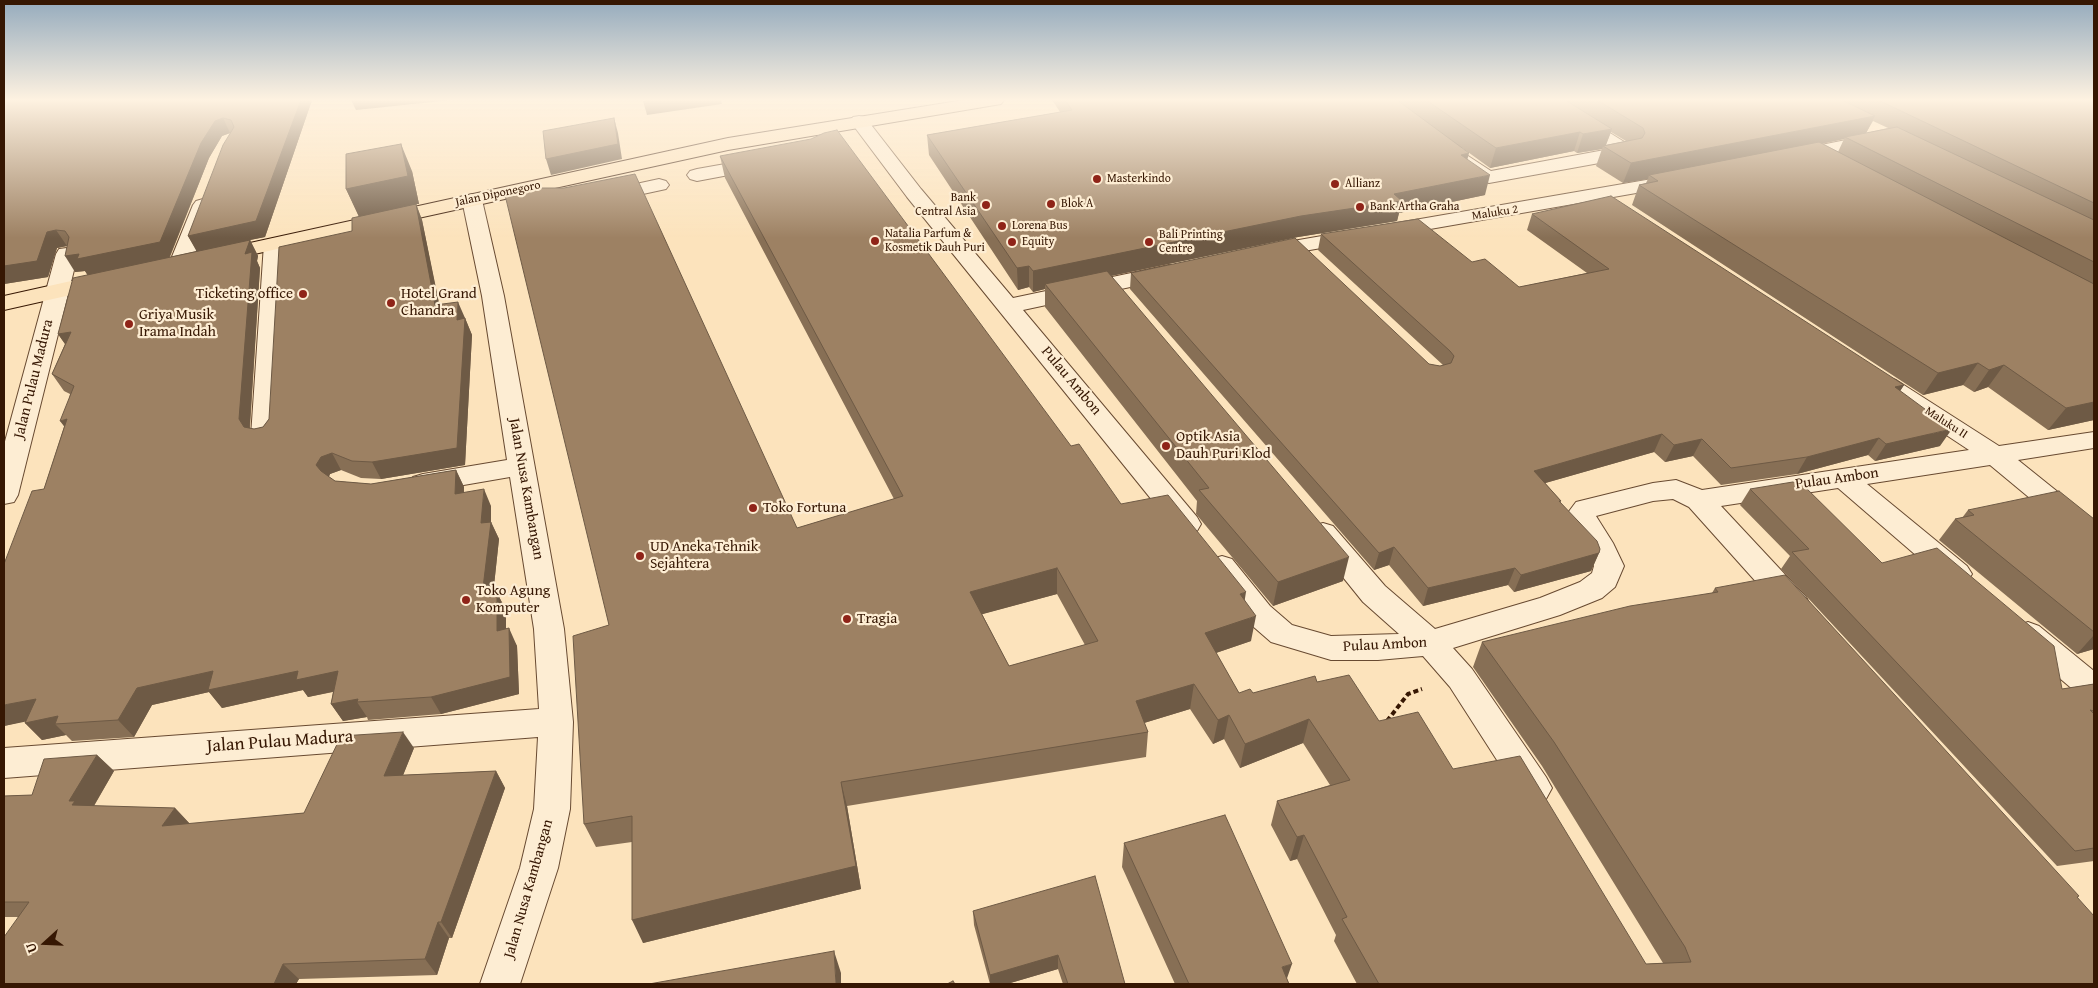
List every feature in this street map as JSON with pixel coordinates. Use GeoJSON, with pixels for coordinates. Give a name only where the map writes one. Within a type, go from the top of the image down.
{"type":"FeatureCollection","features":[{"type":"Feature","properties":{"kind":"main road","name":"Jalan Diponegoro"},"geometry":{"type":"LineString","coordinates":[[171,266],[718,146]]}},
{"type":"Feature","properties":{"kind":"main road"},"geometry":{"type":"LineString","coordinates":[[4,303],[123,277]]}},
{"type":"Feature","properties":{"kind":"street","name":"Pulau Ambon"},"geometry":{"type":"LineString","coordinates":[[878,146],[1259,614],[1282,634],[1331,648],[1378,648],[1430,643],[1549,607],[1592,590],[1605,579],[1609,566],[1599,543],[1584,522],[1581,514],[1586,509],[1653,492],[1676,489],[1699,500],[2094,440]]}},
{"type":"Feature","properties":{"kind":"street"},"geometry":{"type":"LineString","coordinates":[[1443,146],[1479,173],[1489,178],[1627,152],[1618,146]]}},
{"type":"Feature","properties":{"kind":"street"},"geometry":{"type":"LineString","coordinates":[[1783,159],[1848,146]]}},
{"type":"Feature","properties":{"kind":"street"},"geometry":{"type":"LineString","coordinates":[[1812,153],[1838,167]]}},
{"type":"Feature","properties":{"kind":"street"},"geometry":{"type":"LineString","coordinates":[[697,175],[774,162]]}},
{"type":"Feature","properties":{"kind":"street"},"geometry":{"type":"LineString","coordinates":[[1600,196],[1696,177]]}},
{"type":"Feature","properties":{"kind":"street"},"geometry":{"type":"LineString","coordinates":[[587,200],[658,185]]}},
{"type":"Feature","properties":{"kind":"street"},"geometry":{"type":"LineString","coordinates":[[171,266],[210,186]]}},
{"type":"Feature","properties":{"kind":"street"},"geometry":{"type":"LineString","coordinates":[[508,192],[547,203]]}},
{"type":"Feature","properties":{"kind":"street"},"geometry":{"type":"LineString","coordinates":[[1600,196],[1625,212]]}},
{"type":"Feature","properties":{"kind":"street","name":"Maluku 2"},"geometry":{"type":"LineString","coordinates":[[1242,257],[1298,245],[1600,196]]}},
{"type":"Feature","properties":{"kind":"street","name":"Jalan Nusa Kambangan"},"geometry":{"type":"LineString","coordinates":[[472,200],[493,296],[549,629],[556,722],[552,810],[538,868],[500,984]]}},
{"type":"Feature","properties":{"kind":"street"},"geometry":{"type":"LineString","coordinates":[[264,436],[276,244]]}},
{"type":"Feature","properties":{"kind":"street"},"geometry":{"type":"LineString","coordinates":[[1298,245],[1320,265]]}},
{"type":"Feature","properties":{"kind":"street","name":"Jalan Pulau Madura"},"geometry":{"type":"LineString","coordinates":[[4,496],[67,254]]}},
{"type":"Feature","properties":{"kind":"street"},"geometry":{"type":"LineString","coordinates":[[1008,306],[1186,269]]}},
{"type":"Feature","properties":{"kind":"street"},"geometry":{"type":"LineString","coordinates":[[1112,284],[1132,307]]}},
{"type":"Feature","properties":{"kind":"street","name":"Maluku II"},"geometry":{"type":"LineString","coordinates":[[1872,374],[1996,456],[2094,536]]}},
{"type":"Feature","properties":{"kind":"street"},"geometry":{"type":"LineString","coordinates":[[400,487],[522,466]]}},
{"type":"Feature","properties":{"kind":"street"},"geometry":{"type":"LineString","coordinates":[[1844,478],[1980,593]]}},
{"type":"Feature","properties":{"kind":"street"},"geometry":{"type":"LineString","coordinates":[[1699,500],[1813,626]]}},
{"type":"Feature","properties":{"kind":"street"},"geometry":{"type":"LineString","coordinates":[[1309,518],[1374,594],[1430,643],[1461,678],[1552,819]]}},
{"type":"Feature","properties":{"kind":"street"},"geometry":{"type":"LineString","coordinates":[[2011,619],[2094,689]]}},
{"type":"Feature","properties":{"kind":"street","name":"Jalan Pulau Madura"},"geometry":{"type":"LineString","coordinates":[[4,763],[556,722]]}},
{"type":"Feature","properties":{"kind":"path"},"geometry":{"type":"LineString","coordinates":[[1381,729],[1408,694],[1461,678]]}},
{"type":"Feature","properties":{"kind":"building"},"geometry":{"type":"Polygon","coordinates":[[[4,146],[200,146],[160,242],[77,259],[79,254],[65,256],[69,237],[65,231],[56,230],[47,232],[37,261],[4,266],[4,146]]]}},
{"type":"Feature","properties":{"kind":"building"},"geometry":{"type":"Polygon","coordinates":[[[223,146],[284,146],[256,221],[188,236],[223,146]]]}},
{"type":"Feature","properties":{"kind":"building"},"geometry":{"type":"Polygon","coordinates":[[[389,146],[401,146],[408,176],[346,189],[346,154],[389,146]]]}},
{"type":"Feature","properties":{"kind":"building"},"geometry":{"type":"Polygon","coordinates":[[[545,146],[608,146],[546,159],[545,146]]]}},
{"type":"Feature","properties":{"kind":"building"},"geometry":{"type":"Polygon","coordinates":[[[773,146],[849,146],[1071,446],[1079,444],[1121,504],[1168,495],[1246,592],[1240,594],[1256,616],[1205,633],[1239,693],[1250,689],[1253,693],[1315,676],[1317,682],[1349,675],[1379,721],[1418,712],[1453,769],[1520,756],[1646,964],[1691,962],[1685,947],[1554,742],[1482,642],[1630,606],[1718,592],[1715,588],[1785,575],[2079,896],[2077,897],[2094,916],[2094,984],[1379,984],[1342,919],[1347,917],[1304,835],[1297,837],[1277,801],[1350,780],[1309,719],[1245,744],[1229,715],[1218,720],[1194,684],[1136,701],[1148,732],[841,782],[856,866],[632,920],[632,816],[584,824],[573,636],[609,625],[505,195],[539,188],[564,188],[635,174],[797,528],[903,496],[720,156],[773,146]],[[1057,568],[970,592],[1009,666],[1098,641],[1057,568]]]}},
{"type":"Feature","properties":{"kind":"building"},"geometry":{"type":"Polygon","coordinates":[[[935,146],[1460,146],[1469,153],[1461,155],[1490,175],[1394,194],[1402,201],[1301,216],[1033,271],[1029,266],[1017,268],[935,146]]]}},
{"type":"Feature","properties":{"kind":"building"},"geometry":{"type":"Polygon","coordinates":[[[1603,146],[1719,146],[1631,163],[1603,146]]]}},
{"type":"Feature","properties":{"kind":"building"},"geometry":{"type":"Polygon","coordinates":[[[1798,146],[1827,146],[2094,284],[2094,402],[2066,408],[2004,365],[1989,370],[1978,363],[1938,373],[1639,185],[1658,181],[1649,175],[1798,146]]]}},
{"type":"Feature","properties":{"kind":"building"},"geometry":{"type":"Polygon","coordinates":[[[1863,146],[1937,146],[2094,220],[2094,262],[1863,146]]]}},
{"type":"Feature","properties":{"kind":"building"},"geometry":{"type":"Polygon","coordinates":[[[1975,146],[2094,146],[2094,203],[1975,146]]]}},
{"type":"Feature","properties":{"kind":"building"},"geometry":{"type":"Polygon","coordinates":[[[1611,196],[1904,385],[1895,387],[1952,429],[1886,444],[1879,438],[1807,457],[1731,468],[1702,439],[1674,445],[1662,434],[1534,471],[1597,541],[1600,549],[1599,553],[1521,575],[1515,568],[1428,588],[1394,547],[1379,553],[1131,273],[1295,238],[1429,364],[1440,366],[1451,363],[1454,356],[1450,351],[1321,234],[1418,219],[1472,262],[1485,259],[1519,287],[1609,269],[1532,214],[1611,196]]]}},
{"type":"Feature","properties":{"kind":"building"},"geometry":{"type":"Polygon","coordinates":[[[416,204],[435,305],[458,302],[457,320],[465,318],[457,448],[372,462],[352,461],[332,453],[321,457],[316,465],[335,481],[371,484],[456,470],[455,494],[484,489],[481,523],[491,522],[482,596],[497,593],[497,631],[509,628],[510,677],[431,697],[357,702],[358,699],[331,704],[338,671],[296,680],[298,671],[208,690],[213,671],[137,688],[118,720],[55,724],[58,716],[25,723],[36,699],[4,705],[4,564],[32,491],[44,489],[67,419],[60,421],[74,386],[52,374],[71,332],[58,334],[73,278],[250,240],[245,254],[252,252],[239,419],[244,427],[254,429],[263,427],[269,419],[279,247],[352,231],[352,218],[416,204]]]}},
{"type":"Feature","properties":{"kind":"building"},"geometry":{"type":"Polygon","coordinates":[[[1107,271],[1349,557],[1278,582],[1199,490],[1209,488],[1045,284],[1107,271]]]}},
{"type":"Feature","properties":{"kind":"building"},"geometry":{"type":"Polygon","coordinates":[[[1799,481],[1882,563],[1937,548],[2054,646],[2062,689],[2094,684],[2094,711],[2090,710],[2094,714],[2094,848],[2075,851],[1792,552],[1809,549],[1750,489],[1799,481]]]}},
{"type":"Feature","properties":{"kind":"building"},"geometry":{"type":"Polygon","coordinates":[[[2059,491],[2094,519],[2094,632],[1955,519],[1974,515],[1968,510],[2059,491]]]}},
{"type":"Feature","properties":{"kind":"building"},"geometry":{"type":"Polygon","coordinates":[[[403,732],[384,776],[496,771],[441,922],[438,922],[425,959],[283,964],[274,984],[4,984],[4,937],[29,902],[4,902],[4,796],[32,795],[44,759],[97,755],[69,801],[75,801],[72,805],[175,808],[162,826],[304,813],[341,736],[403,732]]]}},
{"type":"Feature","properties":{"kind":"building"},"geometry":{"type":"Polygon","coordinates":[[[1225,815],[1292,964],[1282,967],[1289,984],[1189,984],[1124,843],[1225,815]]]}},
{"type":"Feature","properties":{"kind":"building"},"geometry":{"type":"Polygon","coordinates":[[[1095,876],[1125,984],[1068,984],[1058,955],[990,975],[973,911],[1095,876]]]}},
{"type":"Feature","properties":{"kind":"building"},"geometry":{"type":"Polygon","coordinates":[[[834,951],[836,984],[649,984],[834,951]]]}},
{"type":"Feature","properties":{"kind":"place","name":"Masterkindo"},"geometry":{"type":"Point","coordinates":[1097,179]}},
{"type":"Feature","properties":{"kind":"place","name":"Allianz"},"geometry":{"type":"Point","coordinates":[1335,184]}},
{"type":"Feature","properties":{"kind":"place","name":"Blok A"},"geometry":{"type":"Point","coordinates":[1051,204]}},
{"type":"Feature","properties":{"kind":"place","name":"Bank Central Asia"},"geometry":{"type":"Point","coordinates":[986,205]}},
{"type":"Feature","properties":{"kind":"place","name":"Bank Artha Graha"},"geometry":{"type":"Point","coordinates":[1360,207]}},
{"type":"Feature","properties":{"kind":"place","name":"Lorena Bus"},"geometry":{"type":"Point","coordinates":[1002,226]}},
{"type":"Feature","properties":{"kind":"place","name":"Natalia Parfum & Kosmetik Dauh Puri"},"geometry":{"type":"Point","coordinates":[875,241]}},
{"type":"Feature","properties":{"kind":"place","name":"Equity"},"geometry":{"type":"Point","coordinates":[1012,242]}},
{"type":"Feature","properties":{"kind":"place","name":"Bali Printing Centre"},"geometry":{"type":"Point","coordinates":[1149,242]}},
{"type":"Feature","properties":{"kind":"place","name":"Ticketing office"},"geometry":{"type":"Point","coordinates":[303,294]}},
{"type":"Feature","properties":{"kind":"place","name":"Hotel Grand Chandra"},"geometry":{"type":"Point","coordinates":[391,303]}},
{"type":"Feature","properties":{"kind":"place","name":"Griya Musik Irama Indah"},"geometry":{"type":"Point","coordinates":[129,324]}},
{"type":"Feature","properties":{"kind":"place","name":"Optik Asia Dauh Puri Klod"},"geometry":{"type":"Point","coordinates":[1166,446]}},
{"type":"Feature","properties":{"kind":"place","name":"Toko Fortuna"},"geometry":{"type":"Point","coordinates":[753,508]}},
{"type":"Feature","properties":{"kind":"place","name":"UD Aneka Tehnik Sejahtera"},"geometry":{"type":"Point","coordinates":[640,556]}},
{"type":"Feature","properties":{"kind":"place","name":"Toko Agung Komputer"},"geometry":{"type":"Point","coordinates":[466,600]}},
{"type":"Feature","properties":{"kind":"place","name":"Tragia"},"geometry":{"type":"Point","coordinates":[847,619]}}]}
